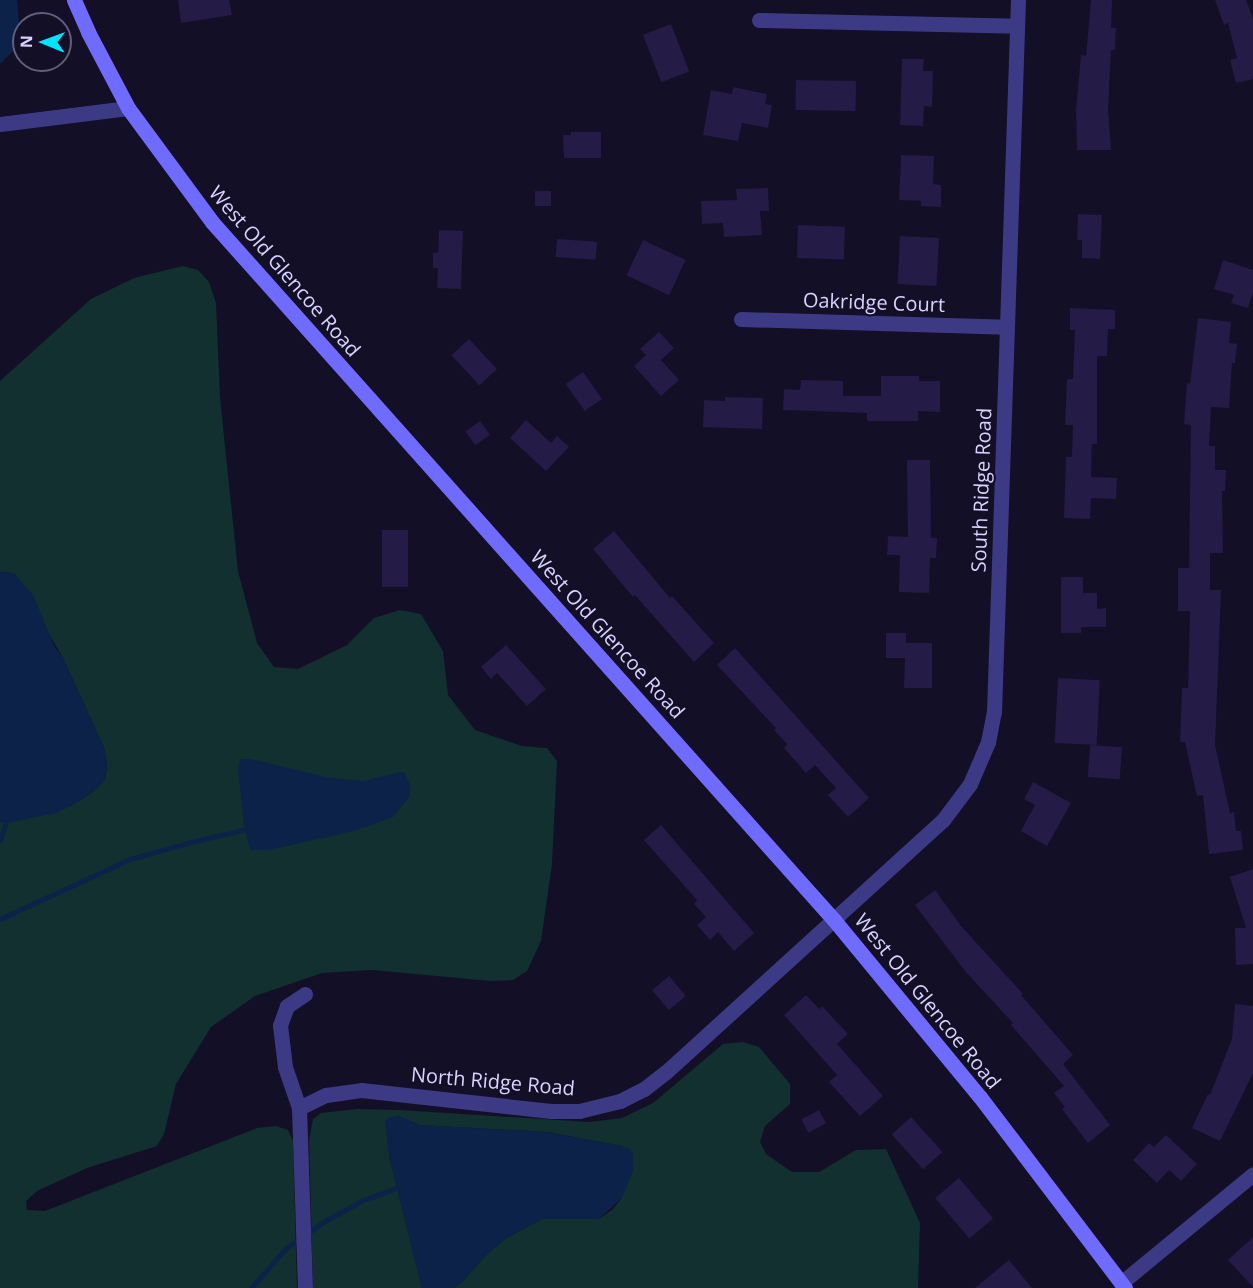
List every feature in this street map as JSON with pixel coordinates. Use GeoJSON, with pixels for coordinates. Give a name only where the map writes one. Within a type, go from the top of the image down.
{"type":"FeatureCollection","features":[{"type":"Feature","properties":{"kind":"street","name":"West Old Glencoe Road"},"geometry":{"type":"LineString","coordinates":[[74,0],[128,108],[192,197],[266,285],[834,920],[980,1097],[1123,1285]]}},
{"type":"Feature","properties":{"kind":"street","name":"South Ridge Road"},"geometry":{"type":"LineString","coordinates":[[834,920],[953,809],[978,771],[988,742],[995,689],[1018,0]]}},
{"type":"Feature","properties":{"kind":"street"},"geometry":{"type":"LineString","coordinates":[[759,20],[1017,26]]}},
{"type":"Feature","properties":{"kind":"street"},"geometry":{"type":"LineString","coordinates":[[0,124],[128,108]]}},
{"type":"Feature","properties":{"kind":"street","name":"Oakridge Court"},"geometry":{"type":"LineString","coordinates":[[741,320],[1006,327]]}},
{"type":"Feature","properties":{"kind":"street","name":"North Ridge Road"},"geometry":{"type":"LineString","coordinates":[[299,1108],[326,1095],[361,1089],[551,1111],[579,1111],[620,1101],[644,1089],[666,1072],[693,1045],[834,920]]}},
{"type":"Feature","properties":{"kind":"street"},"geometry":{"type":"LineString","coordinates":[[305,994],[287,1006],[280,1025],[285,1067],[299,1108],[305,1288]]}},
{"type":"Feature","properties":{"kind":"street"},"geometry":{"type":"LineString","coordinates":[[1123,1285],[1253,1174]]}},
{"type":"Feature","properties":{"kind":"green space"},"geometry":{"type":"Polygon","coordinates":[[[183,266],[198,270],[209,282],[216,303],[220,398],[238,571],[257,643],[274,667],[298,669],[347,645],[374,618],[400,610],[421,614],[443,651],[448,695],[475,730],[522,746],[547,748],[557,761],[552,864],[541,941],[527,971],[513,980],[491,981],[372,970],[322,973],[255,996],[211,1027],[176,1084],[164,1134],[157,1146],[87,1168],[37,1191],[26,1201],[27,1210],[45,1211],[257,1128],[276,1126],[288,1130],[293,1141],[297,1288],[0,1288],[0,823],[55,813],[72,805],[93,792],[105,780],[107,766],[104,748],[63,658],[14,573],[0,572],[0,381],[91,299],[134,278],[183,266]]]}},
{"type":"Feature","properties":{"kind":"green space"},"geometry":{"type":"Polygon","coordinates":[[[743,1042],[759,1047],[790,1084],[790,1104],[765,1126],[760,1142],[766,1154],[792,1172],[819,1172],[856,1150],[886,1149],[920,1223],[918,1288],[453,1288],[463,1281],[487,1254],[508,1237],[542,1219],[599,1219],[613,1209],[621,1199],[622,1146],[547,1132],[419,1125],[398,1116],[389,1156],[422,1288],[313,1288],[309,1140],[313,1119],[321,1113],[357,1109],[590,1122],[622,1118],[653,1103],[723,1044],[743,1042]]]}},
{"type":"Feature","properties":{"kind":"water"},"geometry":{"type":"Polygon","coordinates":[[[0,0],[17,0],[18,12],[12,12],[12,52],[0,64],[0,0]]]}},
{"type":"Feature","properties":{"kind":"water"},"geometry":{"type":"Polygon","coordinates":[[[0,572],[14,573],[33,595],[55,647],[63,658],[104,748],[107,766],[105,780],[93,792],[72,805],[56,813],[7,823],[0,823],[0,572]]]}},
{"type":"Feature","properties":{"kind":"water"},"geometry":{"type":"Polygon","coordinates":[[[240,759],[251,759],[331,778],[363,781],[399,772],[405,773],[410,784],[410,796],[393,817],[354,831],[269,850],[250,850],[244,826],[238,769],[240,759]]]}},
{"type":"Feature","properties":{"kind":"water"},"geometry":{"type":"Polygon","coordinates":[[[398,1116],[419,1125],[547,1132],[622,1146],[630,1149],[633,1154],[633,1172],[621,1199],[599,1219],[542,1219],[508,1237],[487,1254],[463,1281],[453,1288],[422,1288],[389,1156],[385,1122],[388,1118],[398,1116]]]}},
{"type":"Feature","properties":{"kind":"building"},"geometry":{"type":"Polygon","coordinates":[[[178,0],[229,0],[232,15],[181,23],[178,0]]]}},
{"type":"Feature","properties":{"kind":"building"},"geometry":{"type":"Polygon","coordinates":[[[1091,0],[1112,0],[1111,28],[1116,28],[1115,50],[1111,50],[1108,109],[1111,150],[1077,150],[1076,110],[1081,55],[1086,56],[1091,0]]]}},
{"type":"Feature","properties":{"kind":"building"},"geometry":{"type":"Polygon","coordinates":[[[1215,0],[1246,0],[1253,19],[1253,79],[1236,83],[1230,60],[1237,58],[1228,23],[1224,25],[1215,0]]]}},
{"type":"Feature","properties":{"kind":"building"},"geometry":{"type":"Polygon","coordinates":[[[671,24],[689,72],[661,82],[643,35],[671,24]]]}},
{"type":"Feature","properties":{"kind":"building"},"geometry":{"type":"Polygon","coordinates":[[[902,59],[924,59],[923,71],[933,71],[932,107],[924,106],[923,126],[900,125],[902,59]]]}},
{"type":"Feature","properties":{"kind":"building"},"geometry":{"type":"Polygon","coordinates":[[[796,80],[856,81],[855,111],[795,110],[796,80]]]}},
{"type":"Feature","properties":{"kind":"building"},"geometry":{"type":"Polygon","coordinates":[[[733,87],[767,94],[765,104],[772,105],[768,128],[742,123],[738,141],[703,135],[711,90],[732,94],[733,87]]]}},
{"type":"Feature","properties":{"kind":"building"},"geometry":{"type":"Polygon","coordinates":[[[571,132],[601,132],[601,158],[564,158],[563,135],[571,135],[571,132]]]}},
{"type":"Feature","properties":{"kind":"building"},"geometry":{"type":"Polygon","coordinates":[[[901,155],[934,156],[933,184],[941,185],[941,207],[921,206],[921,201],[899,200],[901,155]]]}},
{"type":"Feature","properties":{"kind":"building"},"geometry":{"type":"Polygon","coordinates":[[[768,188],[769,211],[760,211],[762,235],[724,237],[723,223],[702,224],[701,201],[737,200],[736,189],[768,188]]]}},
{"type":"Feature","properties":{"kind":"building"},"geometry":{"type":"Polygon","coordinates":[[[535,191],[551,191],[551,206],[535,206],[535,191]]]}},
{"type":"Feature","properties":{"kind":"building"},"geometry":{"type":"Polygon","coordinates":[[[1078,214],[1102,215],[1100,259],[1082,258],[1082,240],[1077,240],[1078,214]]]}},
{"type":"Feature","properties":{"kind":"building"},"geometry":{"type":"Polygon","coordinates":[[[798,225],[845,227],[844,260],[797,258],[798,225]]]}},
{"type":"Feature","properties":{"kind":"building"},"geometry":{"type":"Polygon","coordinates":[[[439,230],[463,231],[461,289],[437,288],[438,268],[433,268],[433,253],[438,253],[439,230]]]}},
{"type":"Feature","properties":{"kind":"building"},"geometry":{"type":"Polygon","coordinates":[[[900,236],[939,238],[936,286],[897,284],[900,236]]]}},
{"type":"Feature","properties":{"kind":"building"},"geometry":{"type":"Polygon","coordinates":[[[557,239],[597,242],[596,260],[556,257],[557,239]]]}},
{"type":"Feature","properties":{"kind":"building"},"geometry":{"type":"Polygon","coordinates":[[[643,240],[686,260],[669,295],[627,275],[643,240]]]}},
{"type":"Feature","properties":{"kind":"building"},"geometry":{"type":"Polygon","coordinates":[[[1223,260],[1253,270],[1253,292],[1248,308],[1231,303],[1234,295],[1214,289],[1223,260]]]}},
{"type":"Feature","properties":{"kind":"building"},"geometry":{"type":"Polygon","coordinates":[[[1070,308],[1115,310],[1115,329],[1108,329],[1107,356],[1097,356],[1097,444],[1092,444],[1091,477],[1117,478],[1116,499],[1091,498],[1090,519],[1064,518],[1066,457],[1072,457],[1073,425],[1065,425],[1067,379],[1073,379],[1075,330],[1070,330],[1070,308]]]}},
{"type":"Feature","properties":{"kind":"building"},"geometry":{"type":"Polygon","coordinates":[[[1198,318],[1231,322],[1229,343],[1237,344],[1235,363],[1232,363],[1229,408],[1211,407],[1209,446],[1215,446],[1215,470],[1226,470],[1225,491],[1222,491],[1223,553],[1210,553],[1210,590],[1221,590],[1215,745],[1230,813],[1234,812],[1236,831],[1241,831],[1243,850],[1209,854],[1203,795],[1197,796],[1185,742],[1180,742],[1182,688],[1188,688],[1190,611],[1178,611],[1178,568],[1189,568],[1191,425],[1184,424],[1187,383],[1190,384],[1198,318]]]}},
{"type":"Feature","properties":{"kind":"building"},"geometry":{"type":"Polygon","coordinates":[[[659,332],[674,348],[661,360],[679,380],[661,396],[634,366],[646,355],[640,349],[659,332]]]}},
{"type":"Feature","properties":{"kind":"building"},"geometry":{"type":"Polygon","coordinates":[[[469,339],[497,369],[479,385],[451,355],[469,339]]]}},
{"type":"Feature","properties":{"kind":"building"},"geometry":{"type":"Polygon","coordinates":[[[583,372],[602,399],[585,411],[566,384],[583,372]]]}},
{"type":"Feature","properties":{"kind":"building"},"geometry":{"type":"Polygon","coordinates":[[[881,376],[919,376],[919,381],[940,381],[940,412],[918,411],[918,421],[867,421],[867,413],[783,410],[784,389],[800,390],[801,380],[843,381],[843,396],[881,396],[881,376]]]}},
{"type":"Feature","properties":{"kind":"building"},"geometry":{"type":"Polygon","coordinates":[[[725,397],[763,398],[762,429],[703,427],[704,400],[725,401],[725,397]]]}},
{"type":"Feature","properties":{"kind":"building"},"geometry":{"type":"Polygon","coordinates":[[[526,420],[551,443],[557,436],[569,447],[546,471],[510,438],[526,420]]]}},
{"type":"Feature","properties":{"kind":"building"},"geometry":{"type":"Polygon","coordinates":[[[480,421],[490,435],[475,445],[465,432],[480,421]]]}},
{"type":"Feature","properties":{"kind":"building"},"geometry":{"type":"Polygon","coordinates":[[[907,460],[930,460],[931,538],[937,538],[936,558],[930,558],[929,593],[899,592],[900,555],[887,555],[888,536],[908,537],[907,460]]]}},
{"type":"Feature","properties":{"kind":"building"},"geometry":{"type":"Polygon","coordinates":[[[382,530],[408,530],[408,587],[382,587],[382,530]]]}},
{"type":"Feature","properties":{"kind":"building"},"geometry":{"type":"Polygon","coordinates":[[[614,531],[670,598],[672,596],[714,643],[694,662],[635,595],[633,597],[593,549],[614,531]]]}},
{"type":"Feature","properties":{"kind":"building"},"geometry":{"type":"Polygon","coordinates":[[[1061,577],[1083,577],[1083,593],[1097,593],[1097,609],[1106,608],[1106,627],[1081,627],[1081,633],[1061,633],[1061,577]]]}},
{"type":"Feature","properties":{"kind":"building"},"geometry":{"type":"Polygon","coordinates":[[[886,633],[906,633],[906,643],[932,643],[932,688],[904,688],[905,658],[886,658],[886,633]]]}},
{"type":"Feature","properties":{"kind":"building"},"geometry":{"type":"Polygon","coordinates":[[[506,645],[546,689],[527,706],[497,673],[491,679],[481,667],[506,645]]]}},
{"type":"Feature","properties":{"kind":"building"},"geometry":{"type":"Polygon","coordinates":[[[735,648],[869,798],[848,817],[828,795],[836,788],[815,765],[806,773],[784,748],[787,744],[774,730],[776,728],[717,665],[735,648]]]}},
{"type":"Feature","properties":{"kind":"building"},"geometry":{"type":"Polygon","coordinates":[[[1058,678],[1100,680],[1097,745],[1055,743],[1058,678]]]}},
{"type":"Feature","properties":{"kind":"building"},"geometry":{"type":"Polygon","coordinates":[[[1090,745],[1122,747],[1120,779],[1088,777],[1090,745]]]}},
{"type":"Feature","properties":{"kind":"building"},"geometry":{"type":"Polygon","coordinates":[[[1033,782],[1071,803],[1047,846],[1021,831],[1035,805],[1024,799],[1033,782]]]}},
{"type":"Feature","properties":{"kind":"building"},"geometry":{"type":"Polygon","coordinates":[[[661,825],[754,933],[734,951],[718,932],[710,940],[697,925],[706,917],[694,904],[697,900],[644,840],[661,825]]]}},
{"type":"Feature","properties":{"kind":"building"},"geometry":{"type":"Polygon","coordinates":[[[1253,869],[1253,964],[1236,965],[1235,928],[1246,928],[1230,877],[1253,869]]]}},
{"type":"Feature","properties":{"kind":"building"},"geometry":{"type":"Polygon","coordinates":[[[935,890],[961,926],[1023,994],[1021,995],[1073,1055],[1063,1064],[1110,1125],[1088,1143],[1062,1109],[1065,1107],[1054,1093],[1064,1086],[1011,1025],[1013,1023],[965,971],[915,905],[935,890]]]}},
{"type":"Feature","properties":{"kind":"building"},"geometry":{"type":"Polygon","coordinates":[[[669,976],[686,996],[669,1010],[652,990],[669,976]]]}},
{"type":"Feature","properties":{"kind":"building"},"geometry":{"type":"Polygon","coordinates":[[[806,995],[819,1009],[822,1006],[848,1034],[837,1044],[883,1096],[860,1116],[829,1082],[837,1075],[784,1015],[806,995]]]}},
{"type":"Feature","properties":{"kind":"building"},"geometry":{"type":"Polygon","coordinates":[[[1235,1004],[1253,1006],[1253,1073],[1220,1141],[1192,1128],[1208,1094],[1210,1095],[1232,1039],[1235,1004]]]}},
{"type":"Feature","properties":{"kind":"building"},"geometry":{"type":"Polygon","coordinates":[[[819,1110],[826,1123],[808,1133],[801,1119],[819,1110]]]}},
{"type":"Feature","properties":{"kind":"building"},"geometry":{"type":"Polygon","coordinates":[[[911,1117],[942,1152],[923,1169],[892,1134],[911,1117]]]}},
{"type":"Feature","properties":{"kind":"building"},"geometry":{"type":"Polygon","coordinates":[[[1166,1135],[1197,1164],[1181,1181],[1169,1170],[1157,1183],[1133,1160],[1149,1143],[1154,1147],[1166,1135]]]}},
{"type":"Feature","properties":{"kind":"building"},"geometry":{"type":"Polygon","coordinates":[[[959,1178],[993,1219],[969,1239],[935,1198],[959,1178]]]}},
{"type":"Feature","properties":{"kind":"building"},"geometry":{"type":"Polygon","coordinates":[[[1253,1237],[1253,1287],[1228,1260],[1253,1237]]]}},
{"type":"Feature","properties":{"kind":"building"},"geometry":{"type":"Polygon","coordinates":[[[1009,1260],[1032,1288],[975,1288],[1009,1260]]]}},
{"type":"Feature","properties":{"kind":"waterway"},"geometry":{"type":"LineString","coordinates":[[0,840],[7,818]]}},
{"type":"Feature","properties":{"kind":"waterway"},"geometry":{"type":"LineString","coordinates":[[0,919],[130,859],[251,828]]}},
{"type":"Feature","properties":{"kind":"waterway"},"geometry":{"type":"LineString","coordinates":[[251,1288],[285,1249],[323,1222],[363,1200],[402,1186]]}}]}
